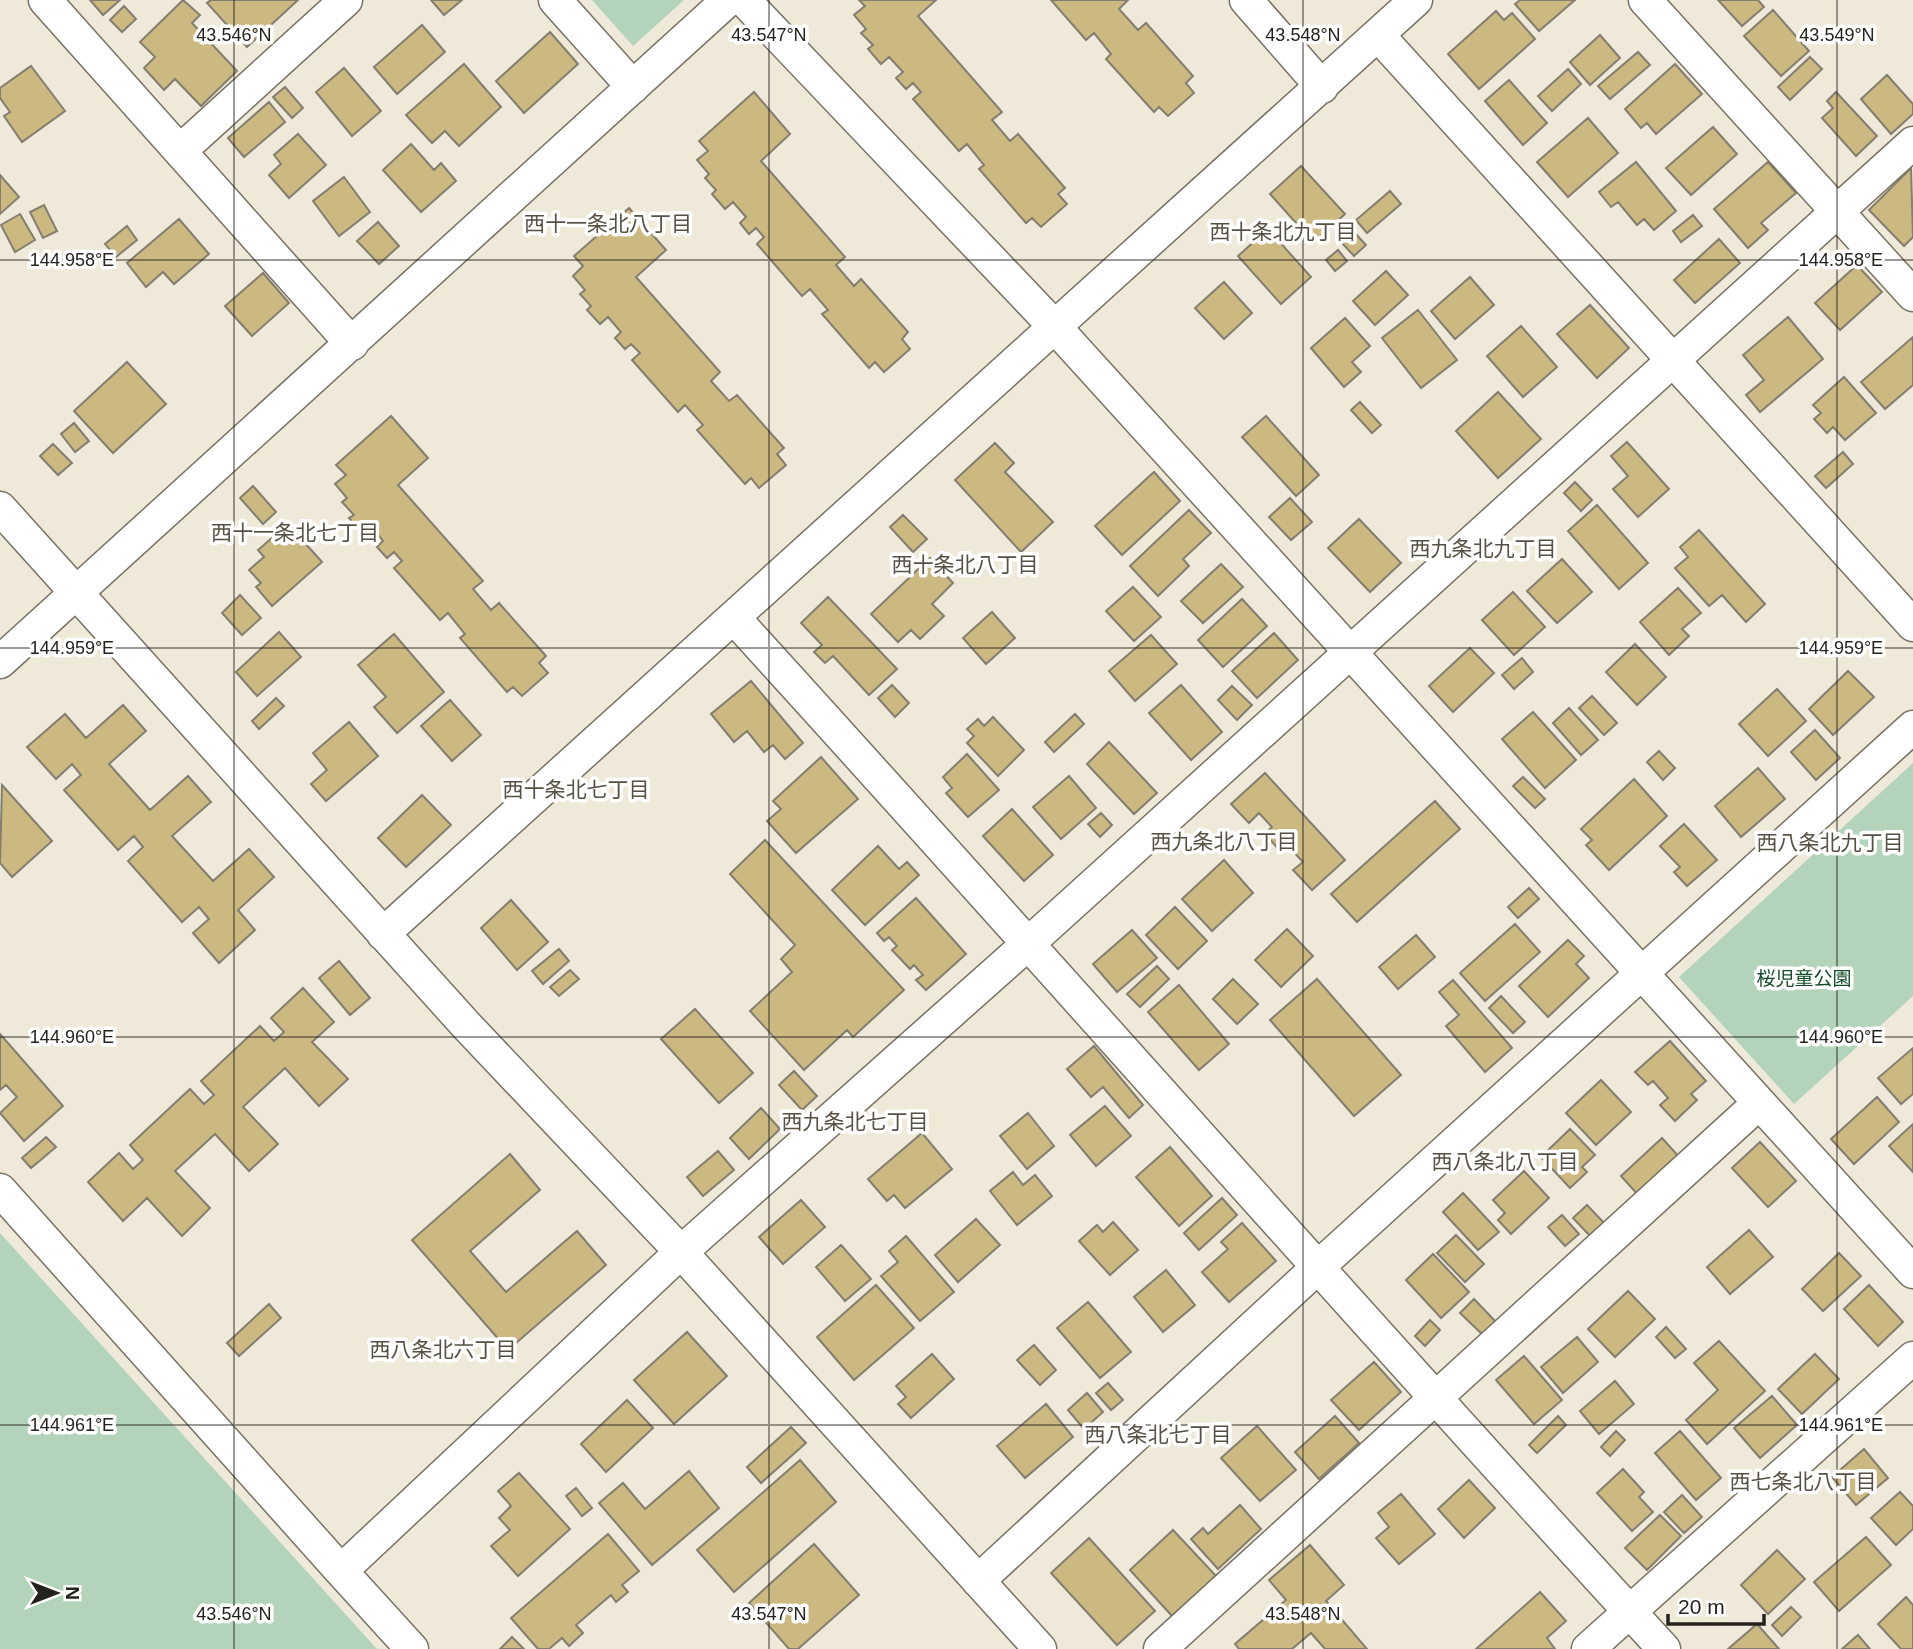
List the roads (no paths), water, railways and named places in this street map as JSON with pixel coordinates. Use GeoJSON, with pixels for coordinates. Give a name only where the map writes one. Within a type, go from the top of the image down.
{"type":"FeatureCollection","features":[{"type":"Feature","properties":{"kind":"street"},"geometry":{"type":"LineString","coordinates":[[45,0],[352,344]]}},
{"type":"Feature","properties":{"kind":"street"},"geometry":{"type":"LineString","coordinates":[[180,151],[346,0]]}},
{"type":"Feature","properties":{"kind":"street"},"geometry":{"type":"LineString","coordinates":[[555,0],[633,87]]}},
{"type":"Feature","properties":{"kind":"street"},"geometry":{"type":"LineString","coordinates":[[0,662],[728,0]]}},
{"type":"Feature","properties":{"kind":"street"},"geometry":{"type":"LineString","coordinates":[[744,0],[1055,327],[1913,1272]]}},
{"type":"Feature","properties":{"kind":"street"},"geometry":{"type":"LineString","coordinates":[[1246,0],[1322,87]]}},
{"type":"Feature","properties":{"kind":"street"},"geometry":{"type":"LineString","coordinates":[[383,934],[1416,0]]}},
{"type":"Feature","properties":{"kind":"street"},"geometry":{"type":"LineString","coordinates":[[1651,2],[1913,295]]}},
{"type":"Feature","properties":{"kind":"street"},"geometry":{"type":"LineString","coordinates":[[1378,35],[1913,625]]}},
{"type":"Feature","properties":{"kind":"street"},"geometry":{"type":"LineString","coordinates":[[341,1571],[681,1252],[1030,942],[1913,143]]}},
{"type":"Feature","properties":{"kind":"street"},"geometry":{"type":"LineString","coordinates":[[0,508],[383,934],[681,1252],[1040,1649]]}},
{"type":"Feature","properties":{"kind":"street"},"geometry":{"type":"LineString","coordinates":[[734,618],[1030,942],[1318,1267],[1664,1649]]}},
{"type":"Feature","properties":{"kind":"street"},"geometry":{"type":"LineString","coordinates":[[978,1581],[1318,1267],[1913,727]]}},
{"type":"Feature","properties":{"kind":"street"},"geometry":{"type":"LineString","coordinates":[[1160,1649],[1759,1103]]}},
{"type":"Feature","properties":{"kind":"street"},"geometry":{"type":"LineString","coordinates":[[0,1190],[412,1649]]}},
{"type":"Feature","properties":{"kind":"street"},"geometry":{"type":"LineString","coordinates":[[1588,1649],[1913,1358]]}},
{"type":"Feature","properties":{"kind":"district","name":"西十一条北八丁目"},"geometry":{"type":"Point","coordinates":[608,223]}},
{"type":"Feature","properties":{"kind":"district","name":"西十条北九丁目"},"geometry":{"type":"Point","coordinates":[1283,231]}},
{"type":"Feature","properties":{"kind":"district","name":"西十一条北七丁目"},"geometry":{"type":"Point","coordinates":[295,532]}},
{"type":"Feature","properties":{"kind":"district","name":"西九条北九丁目"},"geometry":{"type":"Point","coordinates":[1483,548]}},
{"type":"Feature","properties":{"kind":"district","name":"西十条北八丁目"},"geometry":{"type":"Point","coordinates":[965,564]}},
{"type":"Feature","properties":{"kind":"district","name":"西十条北七丁目"},"geometry":{"type":"Point","coordinates":[576,789]}},
{"type":"Feature","properties":{"kind":"district","name":"西九条北八丁目"},"geometry":{"type":"Point","coordinates":[1224,841]}},
{"type":"Feature","properties":{"kind":"district","name":"西八条北九丁目"},"geometry":{"type":"Point","coordinates":[1830,842]}},
{"type":"Feature","properties":{"kind":"district","name":"西九条北七丁目"},"geometry":{"type":"Point","coordinates":[855,1121]}},
{"type":"Feature","properties":{"kind":"district","name":"西八条北八丁目"},"geometry":{"type":"Point","coordinates":[1505,1161]}},
{"type":"Feature","properties":{"kind":"district","name":"西八条北六丁目"},"geometry":{"type":"Point","coordinates":[443,1349]}},
{"type":"Feature","properties":{"kind":"district","name":"西八条北七丁目"},"geometry":{"type":"Point","coordinates":[1158,1434]}},
{"type":"Feature","properties":{"kind":"district","name":"西七条北八丁目"},"geometry":{"type":"Point","coordinates":[1803,1481]}},
{"type":"Feature","properties":{"kind":"park label","name":"桜児童公園"},"geometry":{"type":"Point","coordinates":[1804,978]}}]}
